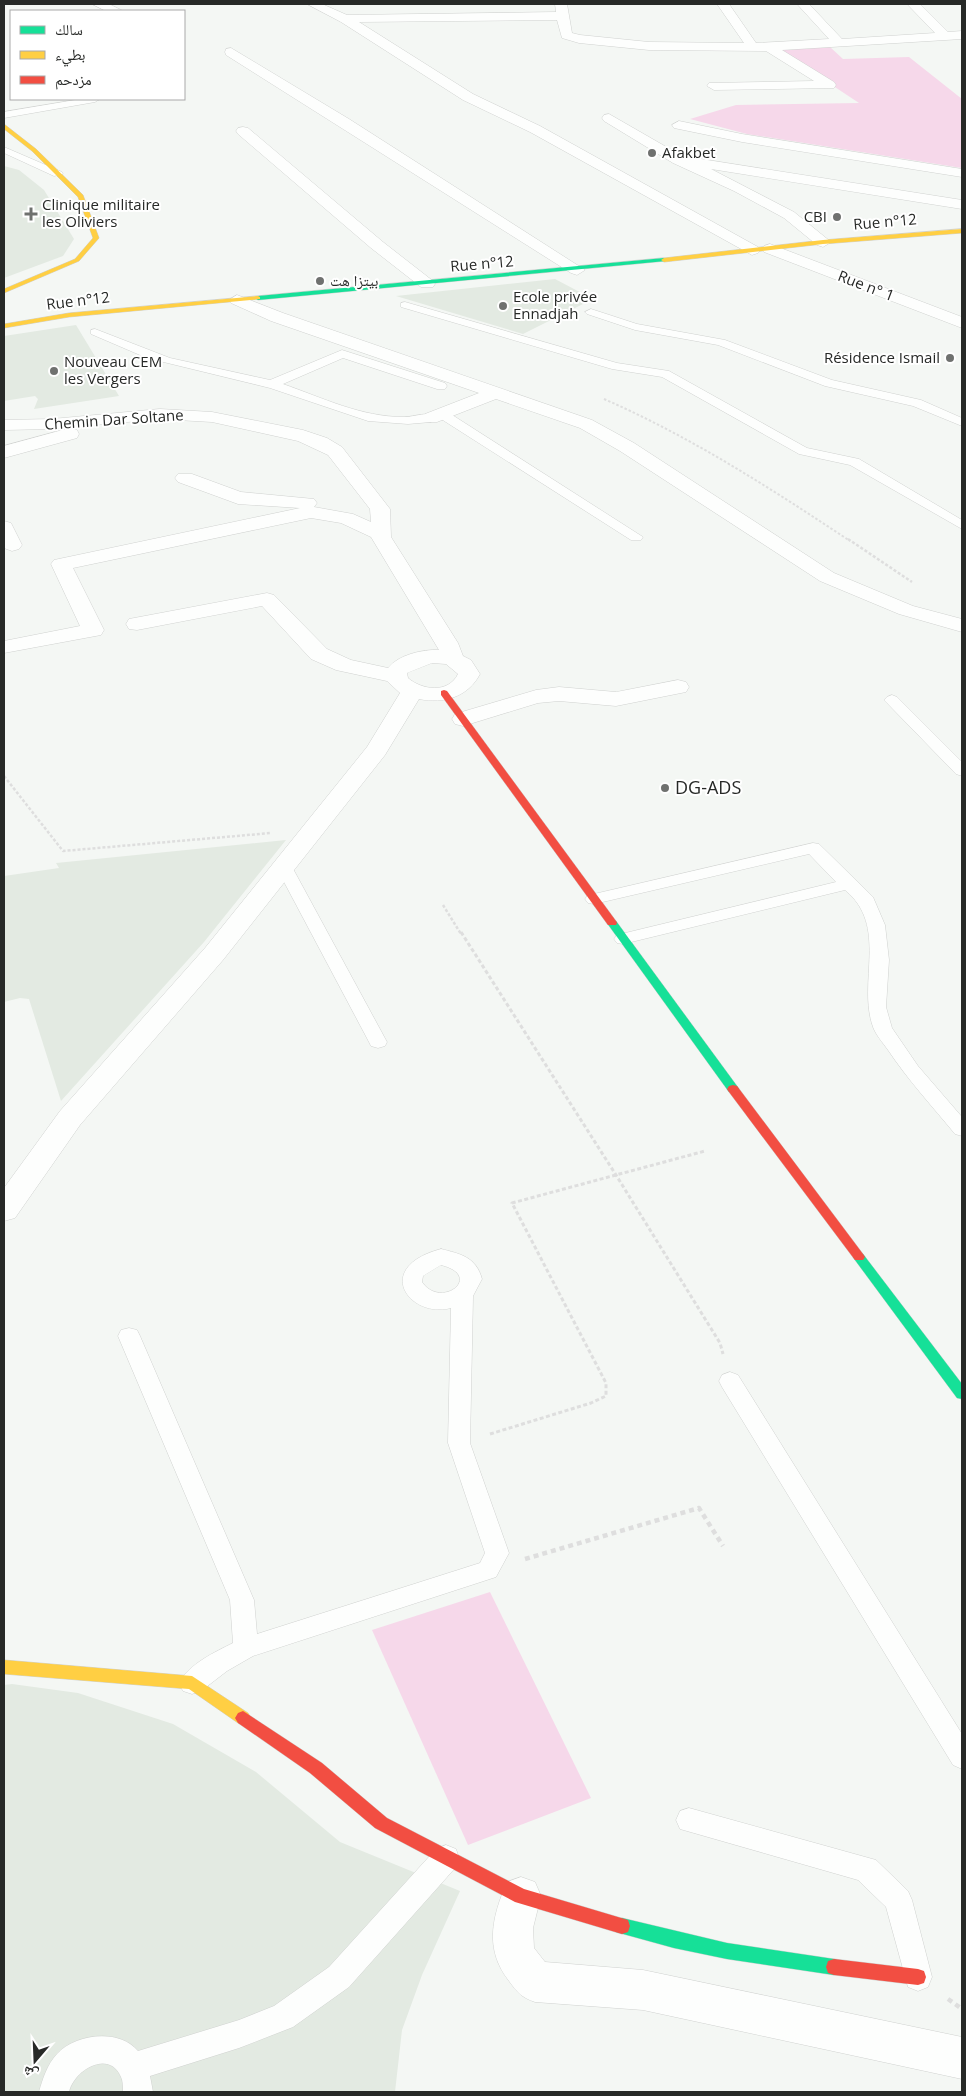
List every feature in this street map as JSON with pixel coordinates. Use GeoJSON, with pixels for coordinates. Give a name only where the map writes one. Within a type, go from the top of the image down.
{"type":"FeatureCollection","features":[{"type":"Feature","properties":{"kind":"street"},"geometry":{"type":"LineString","coordinates":[[98,4],[113,10]]}},
{"type":"Feature","properties":{"kind":"street"},"geometry":{"type":"LineString","coordinates":[[313,4],[344,19],[468,97],[535,129],[752,250]]}},
{"type":"Feature","properties":{"kind":"street"},"geometry":{"type":"LineString","coordinates":[[723,4],[752,46]]}},
{"type":"Feature","properties":{"kind":"street"},"geometry":{"type":"LineString","coordinates":[[803,4],[840,44]]}},
{"type":"Feature","properties":{"kind":"street"},"geometry":{"type":"LineString","coordinates":[[913,4],[945,36]]}},
{"type":"Feature","properties":{"kind":"street"},"geometry":{"type":"LineString","coordinates":[[344,19],[561,10],[566,35],[579,39],[649,46],[769,47],[962,35]]}},
{"type":"Feature","properties":{"kind":"street"},"geometry":{"type":"LineString","coordinates":[[714,86],[829,85],[769,47]]}},
{"type":"Feature","properties":{"kind":"street"},"geometry":{"type":"LineString","coordinates":[[231,52],[577,270]]}},
{"type":"Feature","properties":{"kind":"street"},"geometry":{"type":"LineString","coordinates":[[609,118],[678,160],[748,192],[789,215],[823,242]]}},
{"type":"Feature","properties":{"kind":"street"},"geometry":{"type":"LineString","coordinates":[[678,125],[742,138],[962,174]]}},
{"type":"Feature","properties":{"kind":"street"},"geometry":{"type":"LineString","coordinates":[[4,126],[34,150],[81,196],[96,238],[77,260],[40,278],[4,291]]}},
{"type":"Feature","properties":{"kind":"street"},"geometry":{"type":"LineString","coordinates":[[243,131],[377,245],[427,284]]}},
{"type":"Feature","properties":{"kind":"street"},"geometry":{"type":"LineString","coordinates":[[678,160],[962,206]]}},
{"type":"Feature","properties":{"kind":"street","name":"Rue n°12"},"geometry":{"type":"LineString","coordinates":[[4,326],[69,316],[577,270],[823,242],[962,231]]}},
{"type":"Feature","properties":{"kind":"street","name":"Rue n° 1"},"geometry":{"type":"LineString","coordinates":[[770,249],[962,323]]}},
{"type":"Feature","properties":{"kind":"street"},"geometry":{"type":"LineString","coordinates":[[237,300],[277,317],[586,424],[627,447],[827,577],[906,610],[962,626]]}},
{"type":"Feature","properties":{"kind":"street"},"geometry":{"type":"LineString","coordinates":[[437,416],[498,392]]}},
{"type":"Feature","properties":{"kind":"street","name":"Chemin Dar Soltane"},"geometry":{"type":"LineString","coordinates":[[4,425],[52,424],[160,414],[212,417],[303,436],[335,451],[380,508]]}},
{"type":"Feature","properties":{"kind":"street"},"geometry":{"type":"LineString","coordinates":[[4,452],[81,430],[96,420]]}},
{"type":"Feature","properties":{"kind":"street"},"geometry":{"type":"LineString","coordinates":[[185,478],[238,498],[380,508],[381,534],[446,643],[453,659]]}},
{"type":"Feature","properties":{"kind":"street"},"geometry":{"type":"LineString","coordinates":[[4,647],[92,630],[61,564],[311,512],[346,518],[381,534]]}},
{"type":"Feature","properties":{"kind":"street"},"geometry":{"type":"LineString","coordinates":[[4,1210],[70,1118],[214,954],[283,865],[377,750],[405,684],[398,670],[402,665],[420,657],[432,656],[453,659],[462,663],[469,674],[463,686],[444,693],[434,694],[405,684],[344,664],[319,654],[267,599],[137,624]]}},
{"type":"Feature","properties":{"kind":"street"},"geometry":{"type":"LineString","coordinates":[[463,719],[536,697],[559,694],[616,699],[678,687]]}},
{"type":"Feature","properties":{"kind":"street"},"geometry":{"type":"LineString","coordinates":[[444,693],[743,1103],[962,1394]]}},
{"type":"Feature","properties":{"kind":"street"},"geometry":{"type":"LineString","coordinates":[[4,1667],[192,1683],[316,1768],[380,1824],[521,1896],[675,1941],[788,1962],[918,1977]]}},
{"type":"Feature","properties":{"kind":"street"},"geometry":{"type":"LineString","coordinates":[[521,1896],[513,1928],[514,1955],[535,1982],[643,1990],[962,2058]]}},
{"type":"Feature","properties":{"kind":"lane"},"geometry":{"type":"LineString","coordinates":[[4,115],[89,100]]}},
{"type":"Feature","properties":{"kind":"lane"},"geometry":{"type":"LineString","coordinates":[[4,150],[58,174]]}},
{"type":"Feature","properties":{"kind":"lane"},"geometry":{"type":"LineString","coordinates":[[405,304],[616,366],[665,374],[803,451],[854,462],[962,525]]}},
{"type":"Feature","properties":{"kind":"lane"},"geometry":{"type":"LineString","coordinates":[[591,312],[636,326],[721,342],[829,383],[851,389],[885,394],[917,403],[962,422]]}},
{"type":"Feature","properties":{"kind":"lane"},"geometry":{"type":"LineString","coordinates":[[95,332],[151,356],[272,384],[344,412],[369,418],[401,421],[437,416],[636,537]]}},
{"type":"Feature","properties":{"kind":"lane"},"geometry":{"type":"LineString","coordinates":[[272,384],[342,354],[441,386]]}},
{"type":"Feature","properties":{"kind":"lane"},"geometry":{"type":"LineString","coordinates":[[892,700],[962,771]]}},
{"type":"Feature","properties":{"kind":"lane"},"geometry":{"type":"LineString","coordinates":[[594,899],[813,848],[848,884],[864,897],[876,925],[880,960],[877,1006],[883,1029],[911,1070],[962,1129]]}},
{"type":"Feature","properties":{"kind":"lane"},"geometry":{"type":"LineString","coordinates":[[283,865],[378,1042]]}},
{"type":"Feature","properties":{"kind":"lane"},"geometry":{"type":"LineString","coordinates":[[623,939],[848,884]]}},
{"type":"Feature","properties":{"kind":"lane"},"geometry":{"type":"LineString","coordinates":[[192,1683],[218,1663],[246,1648],[488,1570],[497,1553],[459,1443],[462,1296]]}},
{"type":"Feature","properties":{"kind":"lane"},"geometry":{"type":"LineString","coordinates":[[130,1336],[242,1600],[246,1648]]}},
{"type":"Feature","properties":{"kind":"lane"},"geometry":{"type":"LineString","coordinates":[[730,1381],[962,1758]]}},
{"type":"Feature","properties":{"kind":"lane"},"geometry":{"type":"LineString","coordinates":[[689,1820],[866,1869],[898,1900],[918,1977]]}},
{"type":"Feature","properties":{"kind":"lane"},"geometry":{"type":"LineString","coordinates":[[54,2092],[60,2073],[71,2061],[84,2053],[99,2049],[125,2056],[136,2080],[239,2034],[283,2017],[339,1977],[446,1858]]}},
{"type":"Feature","properties":{"kind":"path"},"geometry":{"type":"LineString","coordinates":[[604,399],[642,414],[730,464],[912,582]]}},
{"type":"Feature","properties":{"kind":"path"},"geometry":{"type":"LineString","coordinates":[[4,776],[63,851],[312,830]]}},
{"type":"Feature","properties":{"kind":"path"},"geometry":{"type":"LineString","coordinates":[[444,905],[616,1175],[720,1343],[730,1381]]}},
{"type":"Feature","properties":{"kind":"path"},"geometry":{"type":"LineString","coordinates":[[459,1443],[591,1404],[606,1396],[606,1383],[512,1203],[705,1151]]}},
{"type":"Feature","properties":{"kind":"path"},"geometry":{"type":"LineString","coordinates":[[488,1570],[699,1508],[723,1546]]}},
{"type":"Feature","properties":{"kind":"shaded area"},"geometry":{"type":"Polygon","coordinates":[[[830,47],[843,59],[909,57],[962,99],[962,168],[747,134],[690,119],[736,105],[859,103],[776,48],[830,47]]]}},
{"type":"Feature","properties":{"kind":"shaded area","name":"Clinique militaire les Oliviers"},"geometry":{"type":"Polygon","coordinates":[[[4,166],[19,170],[44,190],[74,239],[63,256],[4,278],[4,166]]]}},
{"type":"Feature","properties":{"kind":"shaded area","name":"Ecole privée Ennadjah"},"geometry":{"type":"Polygon","coordinates":[[[555,279],[593,299],[523,334],[396,296],[555,279]]]}},
{"type":"Feature","properties":{"kind":"shaded area","name":"Nouveau CEM les Vergers"},"geometry":{"type":"Polygon","coordinates":[[[76,325],[119,396],[34,409],[38,399],[35,396],[4,401],[4,336],[76,325]]]}},
{"type":"Feature","properties":{"kind":"shaded area"},"geometry":{"type":"Polygon","coordinates":[[[286,840],[204,942],[61,1101],[29,999],[20,998],[4,1002],[4,876],[59,868],[56,863],[286,840]]]}},
{"type":"Feature","properties":{"kind":"shaded area"},"geometry":{"type":"Polygon","coordinates":[[[490,1592],[591,1798],[468,1845],[372,1630],[490,1592]]]}},
{"type":"Feature","properties":{"kind":"shaded area"},"geometry":{"type":"Polygon","coordinates":[[[12,1684],[78,1693],[173,1724],[256,1772],[340,1842],[460,1891],[422,1975],[402,2030],[395,2092],[4,2092],[4,1685],[12,1684]]]}},
{"type":"Feature","properties":{"kind":"traffic: fast"},"geometry":{"type":"LineString","coordinates":[[258,298],[664,260]]}},
{"type":"Feature","properties":{"kind":"traffic: fast"},"geometry":{"type":"LineString","coordinates":[[612,923],[733,1089]]}},
{"type":"Feature","properties":{"kind":"traffic: fast"},"geometry":{"type":"LineString","coordinates":[[859,1257],[962,1394]]}},
{"type":"Feature","properties":{"kind":"traffic: fast"},"geometry":{"type":"LineString","coordinates":[[622,1926],[674,1940],[727,1951],[834,1967]]}},
{"type":"Feature","properties":{"kind":"traffic: slow"},"geometry":{"type":"LineString","coordinates":[[4,126],[34,150],[81,196],[96,238],[77,260],[4,291]]}},
{"type":"Feature","properties":{"kind":"traffic: slow"},"geometry":{"type":"LineString","coordinates":[[664,260],[823,242],[962,231]]}},
{"type":"Feature","properties":{"kind":"traffic: slow"},"geometry":{"type":"LineString","coordinates":[[4,326],[69,315],[258,298]]}},
{"type":"Feature","properties":{"kind":"traffic: slow"},"geometry":{"type":"LineString","coordinates":[[4,1667],[192,1683],[243,1718]]}},
{"type":"Feature","properties":{"kind":"traffic: jam"},"geometry":{"type":"LineString","coordinates":[[444,693],[612,923]]}},
{"type":"Feature","properties":{"kind":"traffic: jam"},"geometry":{"type":"LineString","coordinates":[[733,1089],[859,1257]]}},
{"type":"Feature","properties":{"kind":"traffic: jam"},"geometry":{"type":"LineString","coordinates":[[243,1718],[316,1768],[381,1823],[521,1896],[622,1926]]}},
{"type":"Feature","properties":{"kind":"traffic: jam"},"geometry":{"type":"LineString","coordinates":[[834,1967],[918,1977]]}},
{"type":"Feature","properties":{"kind":"place","name":"Afakbet"},"geometry":{"type":"Point","coordinates":[652,153]}},
{"type":"Feature","properties":{"kind":"place","name":"Clinique militaire les Oliviers"},"geometry":{"type":"Point","coordinates":[31,214]}},
{"type":"Feature","properties":{"kind":"place","name":"CBI"},"geometry":{"type":"Point","coordinates":[837,217]}},
{"type":"Feature","properties":{"kind":"place","name":"بيتزا هت"},"geometry":{"type":"Point","coordinates":[320,281]}},
{"type":"Feature","properties":{"kind":"place","name":"Ecole privée Ennadjah"},"geometry":{"type":"Point","coordinates":[503,306]}},
{"type":"Feature","properties":{"kind":"place","name":"Résidence Ismail"},"geometry":{"type":"Point","coordinates":[950,358]}},
{"type":"Feature","properties":{"kind":"place","name":"Nouveau CEM les Vergers"},"geometry":{"type":"Point","coordinates":[54,371]}},
{"type":"Feature","properties":{"kind":"place","name":"DG-ADS"},"geometry":{"type":"Point","coordinates":[665,788]}}]}
